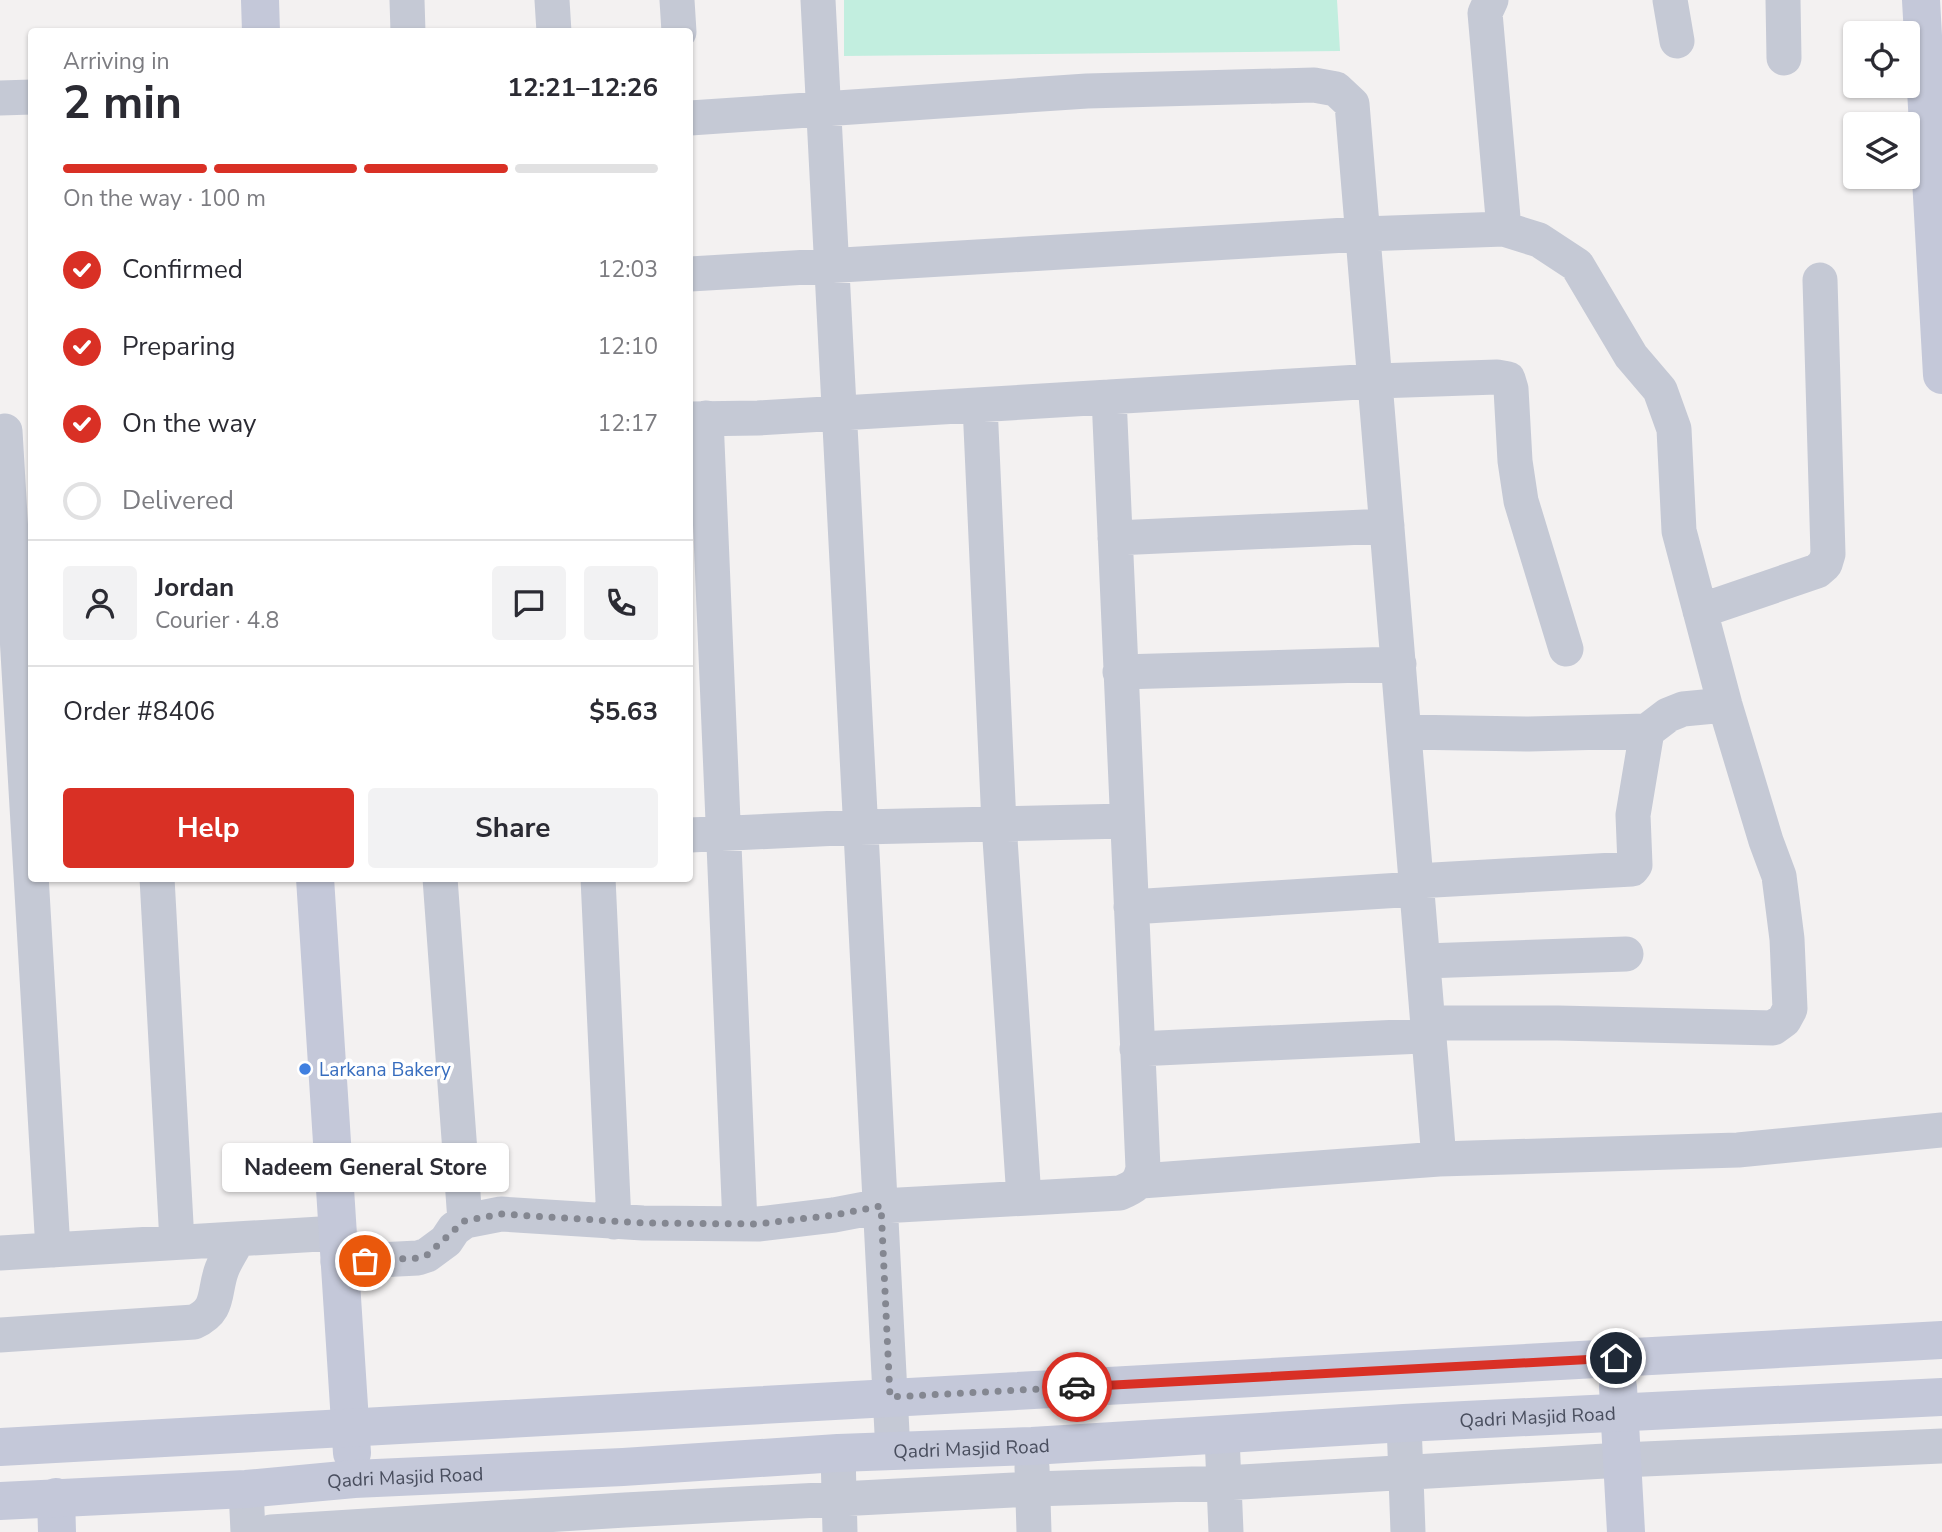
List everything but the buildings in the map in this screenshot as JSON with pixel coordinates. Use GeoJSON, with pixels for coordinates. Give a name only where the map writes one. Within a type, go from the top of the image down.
{"type":"FeatureCollection","features":[{"type":"Feature","properties":{"kind":"street"},"geometry":{"type":"LineString","coordinates":[[260,0],[261,28]]}},
{"type":"Feature","properties":{"kind":"street"},"geometry":{"type":"LineString","coordinates":[[407,0],[408,28]]}},
{"type":"Feature","properties":{"kind":"street"},"geometry":{"type":"LineString","coordinates":[[552,0],[554,28]]}},
{"type":"Feature","properties":{"kind":"street"},"geometry":{"type":"LineString","coordinates":[[677,0],[679,28]]}},
{"type":"Feature","properties":{"kind":"street"},"geometry":{"type":"LineString","coordinates":[[818,0],[893,1452]]}},
{"type":"Feature","properties":{"kind":"street"},"geometry":{"type":"LineString","coordinates":[[1491,0],[1485,13],[1504,229]]}},
{"type":"Feature","properties":{"kind":"street"},"geometry":{"type":"LineString","coordinates":[[1670,0],[1677,41]]}},
{"type":"Feature","properties":{"kind":"street"},"geometry":{"type":"LineString","coordinates":[[1783,0],[1784,58]]}},
{"type":"Feature","properties":{"kind":"street"},"geometry":{"type":"LineString","coordinates":[[1921,0],[1942,375]]}},
{"type":"Feature","properties":{"kind":"street"},"geometry":{"type":"LineString","coordinates":[[693,118],[1087,90],[1314,85],[1336,89],[1352,104],[1439,1159]]}},
{"type":"Feature","properties":{"kind":"street"},"geometry":{"type":"LineString","coordinates":[[0,98],[28,97]]}},
{"type":"Feature","properties":{"kind":"street"},"geometry":{"type":"LineString","coordinates":[[693,274],[1363,234],[1504,229],[1539,240],[1577,265],[1631,356],[1660,390],[1674,429],[1679,531],[1725,705],[1779,876],[1787,939],[1790,1009],[1784,1020],[1773,1028],[1558,1023],[1429,1028],[1422,1037],[1138,1049]]}},
{"type":"Feature","properties":{"kind":"street"},"geometry":{"type":"LineString","coordinates":[[1700,611],[1817,571],[1825,564],[1828,554],[1820,280]]}},
{"type":"Feature","properties":{"kind":"street"},"geometry":{"type":"LineString","coordinates":[[740,1224],[706,834],[698,419],[1376,381],[1497,377],[1508,379],[1521,501],[1566,649]]}},
{"type":"Feature","properties":{"kind":"street"},"geometry":{"type":"LineString","coordinates":[[0,1253],[239,1239],[337,1247],[418,1258],[427,1255],[464,1221],[501,1214],[614,1222],[740,1224],[834,1215],[881,1206],[1120,1193],[1134,1188],[1141,1181],[1143,1168],[1109,397]]}},
{"type":"Feature","properties":{"kind":"street"},"geometry":{"type":"LineString","coordinates":[[980,405],[999,824],[1024,1198]]}},
{"type":"Feature","properties":{"kind":"street"},"geometry":{"type":"LineString","coordinates":[[12,431],[21,873],[54,1250]]}},
{"type":"Feature","properties":{"kind":"street"},"geometry":{"type":"LineString","coordinates":[[1115,538],[1387,526]]}},
{"type":"Feature","properties":{"kind":"street"},"geometry":{"type":"LineString","coordinates":[[1120,671],[1399,664]]}},
{"type":"Feature","properties":{"kind":"street"},"geometry":{"type":"LineString","coordinates":[[1404,732],[1529,734],[1647,731],[1668,715],[1683,709],[1725,705]]}},
{"type":"Feature","properties":{"kind":"street"},"geometry":{"type":"LineString","coordinates":[[1131,907],[1632,869],[1635,865],[1633,815],[1647,731]]}},
{"type":"Feature","properties":{"kind":"street"},"geometry":{"type":"LineString","coordinates":[[706,834],[860,827],[1126,821]]}},
{"type":"Feature","properties":{"kind":"street"},"geometry":{"type":"LineString","coordinates":[[157,882],[177,1242]]}},
{"type":"Feature","properties":{"kind":"street"},"geometry":{"type":"LineString","coordinates":[[315,882],[354,1479]]}},
{"type":"Feature","properties":{"kind":"street"},"geometry":{"type":"LineString","coordinates":[[440,882],[464,1221]]}},
{"type":"Feature","properties":{"kind":"street"},"geometry":{"type":"LineString","coordinates":[[598,882],[614,1222]]}},
{"type":"Feature","properties":{"kind":"street"},"geometry":{"type":"LineString","coordinates":[[1424,961],[1626,954]]}},
{"type":"Feature","properties":{"kind":"street"},"geometry":{"type":"LineString","coordinates":[[1141,1181],[1439,1159],[1738,1150],[1942,1130]]}},
{"type":"Feature","properties":{"kind":"street"},"geometry":{"type":"LineString","coordinates":[[0,1335],[194,1322],[207,1316],[215,1302],[221,1272],[239,1239]]}},
{"type":"Feature","properties":{"kind":"street"},"geometry":{"type":"LineString","coordinates":[[0,1447],[1942,1340]]}},
{"type":"Feature","properties":{"kind":"street"},"geometry":{"type":"LineString","coordinates":[[1616,1358],[1626,1532]]}},
{"type":"Feature","properties":{"kind":"street","name":"Qadri Masjid Road"},"geometry":{"type":"LineString","coordinates":[[0,1501],[56,1515],[246,1489],[354,1479],[1942,1397]]}},
{"type":"Feature","properties":{"kind":"street"},"geometry":{"type":"LineString","coordinates":[[1404,1423],[1408,1532]]}},
{"type":"Feature","properties":{"kind":"street"},"geometry":{"type":"LineString","coordinates":[[1222,1436],[1226,1532]]}},
{"type":"Feature","properties":{"kind":"street"},"geometry":{"type":"LineString","coordinates":[[1032,1446],[1034,1532]]}},
{"type":"Feature","properties":{"kind":"street"},"geometry":{"type":"LineString","coordinates":[[271,1532],[840,1515],[1033,1489],[1224,1483],[1622,1460],[1942,1446]]}},
{"type":"Feature","properties":{"kind":"street"},"geometry":{"type":"LineString","coordinates":[[838,1453],[840,1515]]}},
{"type":"Feature","properties":{"kind":"street"},"geometry":{"type":"LineString","coordinates":[[623,1467],[625,1521]]}},
{"type":"Feature","properties":{"kind":"street"},"geometry":{"type":"LineString","coordinates":[[436,1475],[439,1526]]}},
{"type":"Feature","properties":{"kind":"street"},"geometry":{"type":"LineString","coordinates":[[246,1489],[248,1532]]}},
{"type":"Feature","properties":{"kind":"green space"},"geometry":{"type":"Polygon","coordinates":[[[844,0],[1337,0],[1340,51],[844,56],[844,0]]]}},
{"type":"Feature","properties":{"kind":"way so far"},"geometry":{"type":"LineString","coordinates":[[365,1261],[418,1258],[427,1255],[446,1241],[464,1221],[501,1214],[643,1223],[758,1224],[881,1206],[890,1397],[1077,1387]]}},
{"type":"Feature","properties":{"kind":"place","name":"Larkana Bakery"},"geometry":{"type":"Point","coordinates":[305,1069]}},
{"type":"Feature","properties":{"kind":"place","name":"Nadeem General Store"},"geometry":{"type":"Point","coordinates":[365,1261]}},
{"type":"Feature","properties":{"kind":"route"},"geometry":{"type":"LineString","coordinates":[[1077,1387],[1616,1358]]}}]}
